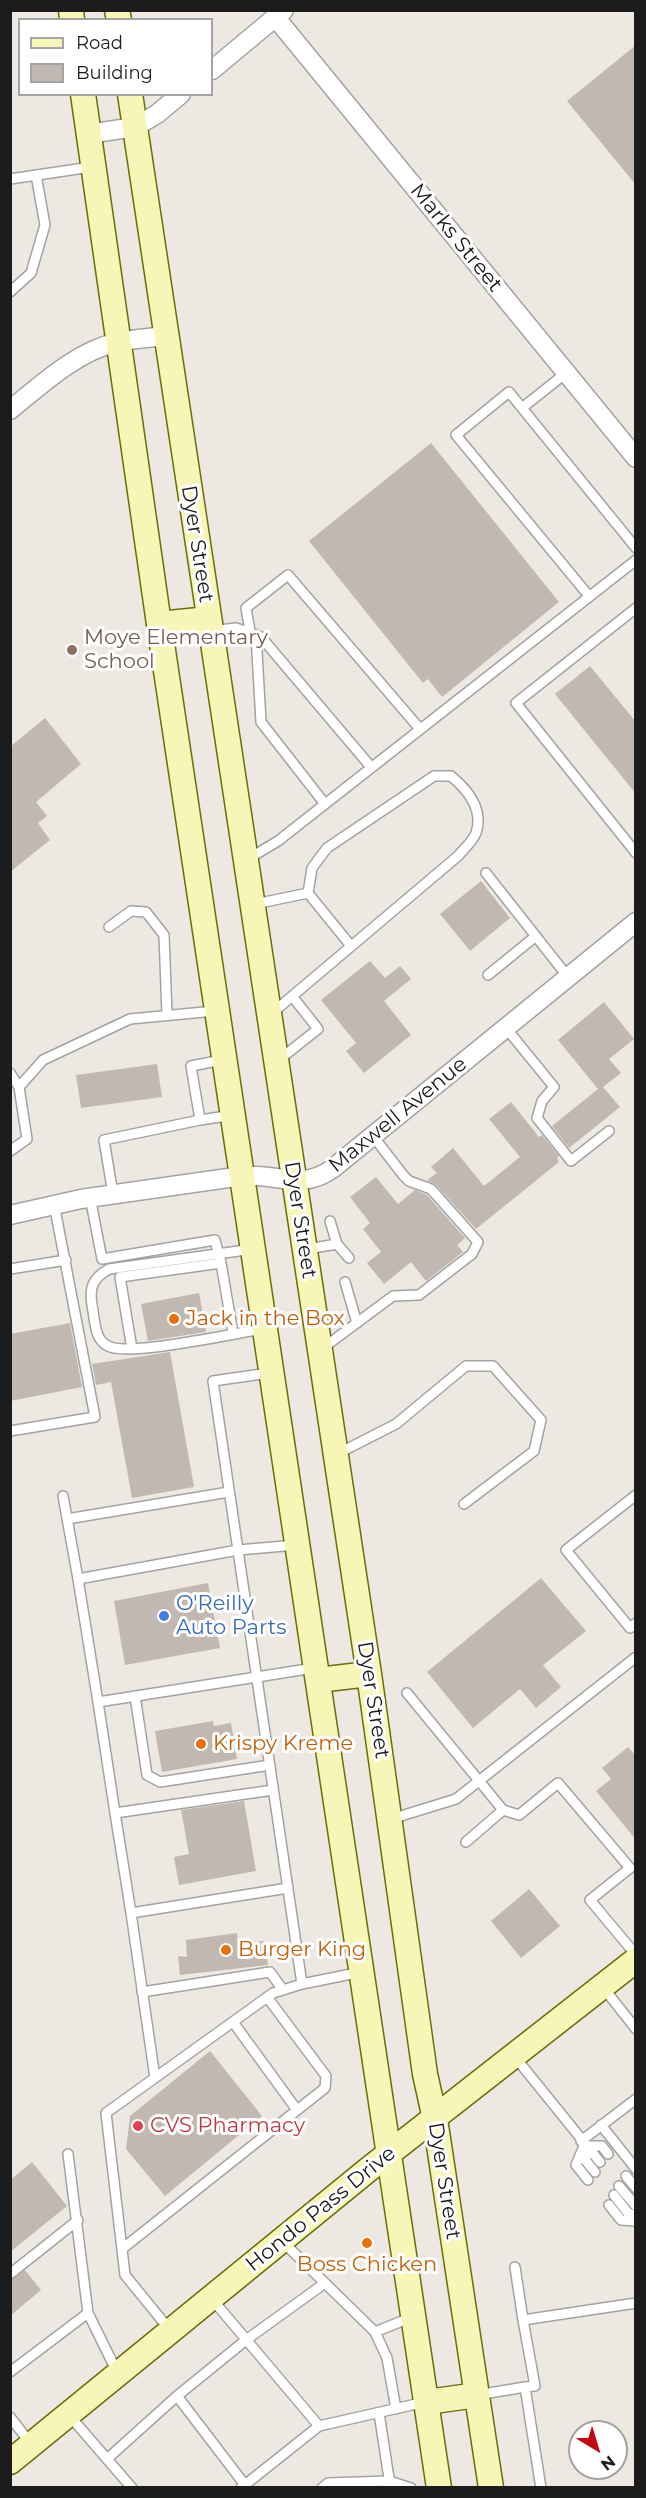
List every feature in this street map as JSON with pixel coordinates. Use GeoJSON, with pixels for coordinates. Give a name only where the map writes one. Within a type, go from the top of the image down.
{"type":"FeatureCollection","features":[{"type":"Feature","properties":{"kind":"main road"},"geometry":{"type":"LineString","coordinates":[[82,96],[159,624],[439,2487]]}},
{"type":"Feature","properties":{"kind":"main road","name":"Dyer Street"},"geometry":{"type":"LineString","coordinates":[[130,96],[391,1819],[425,2074],[435,2119],[491,2487]]}},
{"type":"Feature","properties":{"kind":"main road"},"geometry":{"type":"LineString","coordinates":[[159,624],[210,625]]}},
{"type":"Feature","properties":{"kind":"main road"},"geometry":{"type":"LineString","coordinates":[[317,1674],[369,1674]]}},
{"type":"Feature","properties":{"kind":"main road","name":"Hondo Pass Drive"},"geometry":{"type":"LineString","coordinates":[[10,2462],[390,2152],[435,2119],[636,1958]]}},
{"type":"Feature","properties":{"kind":"main road"},"geometry":{"type":"LineString","coordinates":[[427,2402],[477,2395]]}},
{"type":"Feature","properties":{"kind":"street"},"geometry":{"type":"LineString","coordinates":[[213,69],[280,14]]}},
{"type":"Feature","properties":{"kind":"street","name":"Marks Street"},"geometry":{"type":"LineString","coordinates":[[280,14],[636,458]]}},
{"type":"Feature","properties":{"kind":"street"},"geometry":{"type":"LineString","coordinates":[[88,134],[135,127],[157,114],[179,96]]}},
{"type":"Feature","properties":{"kind":"street"},"geometry":{"type":"LineString","coordinates":[[10,410],[73,362],[117,342],[165,336]]}},
{"type":"Feature","properties":{"kind":"street","name":"Maxwell Avenue"},"geometry":{"type":"LineString","coordinates":[[10,1215],[90,1197],[242,1176],[266,1175],[294,1181],[308,1181],[323,1176],[636,922]]}},
{"type":"Feature","properties":{"kind":"lane"},"geometry":{"type":"LineString","coordinates":[[10,179],[92,166]]}},
{"type":"Feature","properties":{"kind":"lane"},"geometry":{"type":"LineString","coordinates":[[10,292],[31,273],[45,225],[36,175]]}},
{"type":"Feature","properties":{"kind":"lane"},"geometry":{"type":"LineString","coordinates":[[522,408],[566,373]]}},
{"type":"Feature","properties":{"kind":"lane"},"geometry":{"type":"LineString","coordinates":[[589,596],[456,435],[509,392],[636,548]]}},
{"type":"Feature","properties":{"kind":"lane"},"geometry":{"type":"LineString","coordinates":[[246,860],[278,841],[636,560]]}},
{"type":"Feature","properties":{"kind":"lane"},"geometry":{"type":"LineString","coordinates":[[325,804],[261,722],[253,633],[246,608],[288,575],[420,729]]}},
{"type":"Feature","properties":{"kind":"lane"},"geometry":{"type":"LineString","coordinates":[[636,608],[516,703],[636,853]]}},
{"type":"Feature","properties":{"kind":"lane"},"geometry":{"type":"LineString","coordinates":[[210,625],[236,628],[253,633],[272,649],[371,768]]}},
{"type":"Feature","properties":{"kind":"lane"},"geometry":{"type":"LineString","coordinates":[[269,1015],[458,856],[476,835],[478,815],[468,791],[451,776],[434,776],[399,797],[327,848],[312,868],[308,893],[351,946]]}},
{"type":"Feature","properties":{"kind":"lane"},"geometry":{"type":"LineString","coordinates":[[486,873],[568,977]]}},
{"type":"Feature","properties":{"kind":"lane"},"geometry":{"type":"LineString","coordinates":[[252,904],[308,893]]}},
{"type":"Feature","properties":{"kind":"lane"},"geometry":{"type":"LineString","coordinates":[[109,927],[131,911],[146,912],[164,934],[167,1015]]}},
{"type":"Feature","properties":{"kind":"lane"},"geometry":{"type":"LineString","coordinates":[[488,975],[536,936]]}},
{"type":"Feature","properties":{"kind":"lane"},"geometry":{"type":"LineString","coordinates":[[276,1062],[318,1029],[292,996]]}},
{"type":"Feature","properties":{"kind":"lane"},"geometry":{"type":"LineString","coordinates":[[19,1087],[43,1060],[130,1019],[217,1010]]}},
{"type":"Feature","properties":{"kind":"lane"},"geometry":{"type":"LineString","coordinates":[[506,1028],[554,1087],[542,1101],[537,1118],[571,1161],[609,1131]]}},
{"type":"Feature","properties":{"kind":"lane"},"geometry":{"type":"LineString","coordinates":[[200,1120],[191,1066],[225,1059]]}},
{"type":"Feature","properties":{"kind":"lane"},"geometry":{"type":"LineString","coordinates":[[10,1073],[19,1087],[27,1139],[10,1151]]}},
{"type":"Feature","properties":{"kind":"lane"},"geometry":{"type":"LineString","coordinates":[[114,1194],[104,1140],[233,1114]]}},
{"type":"Feature","properties":{"kind":"lane"},"geometry":{"type":"LineString","coordinates":[[320,1350],[393,1296],[419,1295],[472,1254],[478,1242],[431,1189],[409,1181],[403,1175],[373,1136]]}},
{"type":"Feature","properties":{"kind":"lane"},"geometry":{"type":"LineString","coordinates":[[90,1197],[102,1260],[215,1240],[233,1334]]}},
{"type":"Feature","properties":{"kind":"lane"},"geometry":{"type":"LineString","coordinates":[[10,1431],[95,1417],[54,1204]]}},
{"type":"Feature","properties":{"kind":"lane"},"geometry":{"type":"LineString","coordinates":[[330,1221],[337,1244],[349,1258]]}},
{"type":"Feature","properties":{"kind":"lane"},"geometry":{"type":"LineString","coordinates":[[305,1250],[337,1244]]}},
{"type":"Feature","properties":{"kind":"lane"},"geometry":{"type":"LineString","coordinates":[[253,1249],[109,1269],[97,1276],[89,1290],[99,1339],[109,1347],[132,1349],[265,1329]]}},
{"type":"Feature","properties":{"kind":"lane"},"geometry":{"type":"LineString","coordinates":[[10,1269],[66,1260]]}},
{"type":"Feature","properties":{"kind":"lane"},"geometry":{"type":"LineString","coordinates":[[132,1349],[120,1277],[220,1263]]}},
{"type":"Feature","properties":{"kind":"lane"},"geometry":{"type":"LineString","coordinates":[[345,1282],[357,1323]]}},
{"type":"Feature","properties":{"kind":"lane"},"geometry":{"type":"LineString","coordinates":[[335,1455],[396,1424],[466,1366],[493,1366],[541,1420],[534,1451],[464,1504]]}},
{"type":"Feature","properties":{"kind":"lane"},"geometry":{"type":"LineString","coordinates":[[272,1372],[213,1381],[302,1984]]}},
{"type":"Feature","properties":{"kind":"lane"},"geometry":{"type":"LineString","coordinates":[[67,1519],[229,1492]]}},
{"type":"Feature","properties":{"kind":"lane"},"geometry":{"type":"LineString","coordinates":[[636,1495],[566,1550],[630,1628],[636,1623]]}},
{"type":"Feature","properties":{"kind":"lane"},"geometry":{"type":"LineString","coordinates":[[63,1496],[116,1813],[155,2078]]}},
{"type":"Feature","properties":{"kind":"lane"},"geometry":{"type":"LineString","coordinates":[[78,1579],[238,1550],[298,1545]]}},
{"type":"Feature","properties":{"kind":"lane"},"geometry":{"type":"LineString","coordinates":[[391,1819],[456,1799],[636,1657]]}},
{"type":"Feature","properties":{"kind":"lane"},"geometry":{"type":"LineString","coordinates":[[98,1702],[257,1678],[317,1674]]}},
{"type":"Feature","properties":{"kind":"lane"},"geometry":{"type":"LineString","coordinates":[[406,1693],[503,1810],[519,1815],[558,1783],[630,1868],[590,1900],[636,1958]]}},
{"type":"Feature","properties":{"kind":"lane"},"geometry":{"type":"LineString","coordinates":[[135,1696],[147,1775],[159,1782],[270,1765]]}},
{"type":"Feature","properties":{"kind":"lane"},"geometry":{"type":"LineString","coordinates":[[116,1813],[273,1790]]}},
{"type":"Feature","properties":{"kind":"lane"},"geometry":{"type":"LineString","coordinates":[[466,1842],[503,1810]]}},
{"type":"Feature","properties":{"kind":"lane"},"geometry":{"type":"LineString","coordinates":[[131,1913],[288,1888]]}},
{"type":"Feature","properties":{"kind":"lane"},"geometry":{"type":"LineString","coordinates":[[142,1992],[270,1972],[283,1990]]}},
{"type":"Feature","properties":{"kind":"lane"},"geometry":{"type":"LineString","coordinates":[[170,2331],[125,2275],[106,2113],[267,1997],[302,1984],[363,1972]]}},
{"type":"Feature","properties":{"kind":"lane"},"geometry":{"type":"LineString","coordinates":[[602,1986],[636,2030]]}},
{"type":"Feature","properties":{"kind":"lane"},"geometry":{"type":"LineString","coordinates":[[122,2249],[325,2088],[326,2076],[267,1997]]}},
{"type":"Feature","properties":{"kind":"lane"},"geometry":{"type":"LineString","coordinates":[[233,2022],[297,2110]]}},
{"type":"Feature","properties":{"kind":"lane"},"geometry":{"type":"LineString","coordinates":[[514,2056],[600,2162]]}},
{"type":"Feature","properties":{"kind":"lane"},"geometry":{"type":"LineString","coordinates":[[588,2180],[576,2165],[583,2143],[601,2125],[636,2099]]}},
{"type":"Feature","properties":{"kind":"lane"},"geometry":{"type":"LineString","coordinates":[[601,2125],[636,2169]]}},
{"type":"Feature","properties":{"kind":"lane"},"geometry":{"type":"LineString","coordinates":[[583,2143],[602,2146],[608,2154]]}},
{"type":"Feature","properties":{"kind":"lane"},"geometry":{"type":"LineString","coordinates":[[583,2143],[586,2161],[595,2172]]}},
{"type":"Feature","properties":{"kind":"lane"},"geometry":{"type":"LineString","coordinates":[[68,2154],[88,2313],[118,2374]]}},
{"type":"Feature","properties":{"kind":"lane"},"geometry":{"type":"LineString","coordinates":[[626,2176],[636,2188]]}},
{"type":"Feature","properties":{"kind":"lane"},"geometry":{"type":"LineString","coordinates":[[619,2186],[636,2206]]}},
{"type":"Feature","properties":{"kind":"lane"},"geometry":{"type":"LineString","coordinates":[[614,2195],[628,2213],[636,2216]]}},
{"type":"Feature","properties":{"kind":"lane"},"geometry":{"type":"LineString","coordinates":[[609,2205],[621,2220],[636,2221]]}},
{"type":"Feature","properties":{"kind":"lane"},"geometry":{"type":"LineString","coordinates":[[10,2274],[78,2220]]}},
{"type":"Feature","properties":{"kind":"lane"},"geometry":{"type":"LineString","coordinates":[[282,2240],[375,2332],[387,2358],[396,2409]]}},
{"type":"Feature","properties":{"kind":"lane"},"geometry":{"type":"LineString","coordinates":[[477,2395],[535,2386],[515,2267]]}},
{"type":"Feature","properties":{"kind":"lane"},"geometry":{"type":"LineString","coordinates":[[107,2459],[177,2396],[246,2340],[325,2283]]}},
{"type":"Feature","properties":{"kind":"lane"},"geometry":{"type":"LineString","coordinates":[[211,2298],[320,2426]]}},
{"type":"Feature","properties":{"kind":"lane"},"geometry":{"type":"LineString","coordinates":[[523,2320],[636,2303]]}},
{"type":"Feature","properties":{"kind":"lane"},"geometry":{"type":"LineString","coordinates":[[10,2372],[88,2313]]}},
{"type":"Feature","properties":{"kind":"lane"},"geometry":{"type":"LineString","coordinates":[[375,2332],[414,2317]]}},
{"type":"Feature","properties":{"kind":"lane"},"geometry":{"type":"LineString","coordinates":[[525,2387],[541,2487]]}},
{"type":"Feature","properties":{"kind":"lane"},"geometry":{"type":"LineString","coordinates":[[177,2396],[243,2486],[320,2426],[427,2402]]}},
{"type":"Feature","properties":{"kind":"lane"},"geometry":{"type":"LineString","coordinates":[[379,2413],[390,2484]]}},
{"type":"Feature","properties":{"kind":"lane"},"geometry":{"type":"LineString","coordinates":[[69,2415],[132,2487]]}},
{"type":"Feature","properties":{"kind":"lane"},"geometry":{"type":"LineString","coordinates":[[10,2417],[32,2445]]}},
{"type":"Feature","properties":{"kind":"lane"},"geometry":{"type":"LineString","coordinates":[[322,2487],[328,2483],[390,2484],[411,2487]]}},
{"type":"Feature","properties":{"kind":"building"},"geometry":{"type":"Polygon","coordinates":[[[636,45],[636,185],[567,101],[636,45]]]}},
{"type":"Feature","properties":{"kind":"building"},"geometry":{"type":"Polygon","coordinates":[[[431,443],[559,602],[442,697],[428,679],[423,683],[309,541],[431,443]]]}},
{"type":"Feature","properties":{"kind":"building"},"geometry":{"type":"Polygon","coordinates":[[[590,666],[636,722],[636,794],[555,694],[590,666]]]}},
{"type":"Feature","properties":{"kind":"building"},"geometry":{"type":"Polygon","coordinates":[[[45,718],[81,764],[36,802],[47,816],[38,823],[50,840],[10,872],[10,747],[45,718]]]}},
{"type":"Feature","properties":{"kind":"building"},"geometry":{"type":"Polygon","coordinates":[[[481,881],[510,918],[470,951],[440,914],[481,881]]]}},
{"type":"Feature","properties":{"kind":"building"},"geometry":{"type":"Polygon","coordinates":[[[370,961],[385,978],[400,966],[411,979],[384,1001],[411,1035],[364,1073],[346,1051],[356,1043],[321,1000],[370,961]]]}},
{"type":"Feature","properties":{"kind":"building"},"geometry":{"type":"Polygon","coordinates":[[[604,1002],[634,1039],[609,1059],[621,1073],[603,1087],[620,1107],[569,1148],[552,1126],[598,1089],[558,1040],[604,1002]]]}},
{"type":"Feature","properties":{"kind":"building"},"geometry":{"type":"Polygon","coordinates":[[[157,1064],[162,1097],[81,1108],[76,1075],[157,1064]]]}},
{"type":"Feature","properties":{"kind":"building"},"geometry":{"type":"Polygon","coordinates":[[[511,1102],[539,1137],[542,1135],[559,1156],[557,1158],[559,1162],[476,1229],[436,1185],[427,1180],[437,1173],[431,1167],[453,1148],[484,1186],[520,1157],[489,1119],[511,1102]]]}},
{"type":"Feature","properties":{"kind":"building"},"geometry":{"type":"Polygon","coordinates":[[[376,1177],[398,1204],[415,1190],[427,1195],[465,1238],[457,1245],[463,1252],[426,1281],[411,1262],[384,1284],[367,1263],[381,1252],[363,1229],[370,1223],[350,1197],[376,1177]]]}},
{"type":"Feature","properties":{"kind":"building","name":"Jack in the Box"},"geometry":{"type":"Polygon","coordinates":[[[199,1293],[206,1332],[148,1341],[141,1304],[199,1293]]]}},
{"type":"Feature","properties":{"kind":"building"},"geometry":{"type":"Polygon","coordinates":[[[70,1323],[82,1387],[10,1401],[10,1334],[70,1323]]]}},
{"type":"Feature","properties":{"kind":"building"},"geometry":{"type":"Polygon","coordinates":[[[170,1352],[194,1487],[132,1498],[111,1382],[96,1385],[92,1364],[170,1352]]]}},
{"type":"Feature","properties":{"kind":"building"},"geometry":{"type":"Polygon","coordinates":[[[541,1578],[586,1631],[543,1665],[561,1687],[536,1708],[520,1689],[473,1728],[427,1672],[541,1578]]]}},
{"type":"Feature","properties":{"kind":"building"},"geometry":{"type":"Polygon","coordinates":[[[208,1583],[220,1648],[125,1665],[114,1601],[208,1583]]]}},
{"type":"Feature","properties":{"kind":"building"},"geometry":{"type":"Polygon","coordinates":[[[213,1721],[214,1726],[231,1723],[237,1759],[162,1772],[155,1731],[213,1721]]]}},
{"type":"Feature","properties":{"kind":"building"},"geometry":{"type":"Polygon","coordinates":[[[628,1747],[636,1756],[636,1840],[596,1791],[611,1779],[602,1768],[628,1747]]]}},
{"type":"Feature","properties":{"kind":"building"},"geometry":{"type":"Polygon","coordinates":[[[244,1801],[256,1871],[179,1885],[174,1857],[189,1854],[181,1810],[244,1801]]]}},
{"type":"Feature","properties":{"kind":"building"},"geometry":{"type":"Polygon","coordinates":[[[529,1889],[560,1926],[521,1958],[491,1921],[529,1889]]]}},
{"type":"Feature","properties":{"kind":"building","name":"Burger King"},"geometry":{"type":"Polygon","coordinates":[[[237,1933],[238,1944],[264,1941],[268,1965],[180,1975],[178,1956],[187,1957],[186,1940],[237,1933]]]}},
{"type":"Feature","properties":{"kind":"building","name":"CVS Pharmacy"},"geometry":{"type":"Polygon","coordinates":[[[210,2051],[262,2116],[165,2196],[126,2149],[130,2116],[210,2051]]]}},
{"type":"Feature","properties":{"kind":"building"},"geometry":{"type":"Polygon","coordinates":[[[32,2162],[67,2206],[10,2252],[10,2180],[32,2162]]]}},
{"type":"Feature","properties":{"kind":"building"},"geometry":{"type":"Polygon","coordinates":[[[25,2270],[41,2290],[10,2316],[10,2281],[25,2270]]]}},
{"type":"Feature","properties":{"kind":"place","name":"Moye Elementary School"},"geometry":{"type":"Point","coordinates":[72,650]}},
{"type":"Feature","properties":{"kind":"place","name":"Jack in the Box"},"geometry":{"type":"Point","coordinates":[174,1319]}},
{"type":"Feature","properties":{"kind":"place","name":"O'Reilly Auto Parts"},"geometry":{"type":"Point","coordinates":[164,1616]}},
{"type":"Feature","properties":{"kind":"place","name":"Krispy Kreme"},"geometry":{"type":"Point","coordinates":[201,1744]}},
{"type":"Feature","properties":{"kind":"place","name":"Burger King"},"geometry":{"type":"Point","coordinates":[226,1950]}},
{"type":"Feature","properties":{"kind":"place","name":"CVS Pharmacy"},"geometry":{"type":"Point","coordinates":[138,2126]}},
{"type":"Feature","properties":{"kind":"place","name":"Boss Chicken"},"geometry":{"type":"Point","coordinates":[367,2243]}}]}
